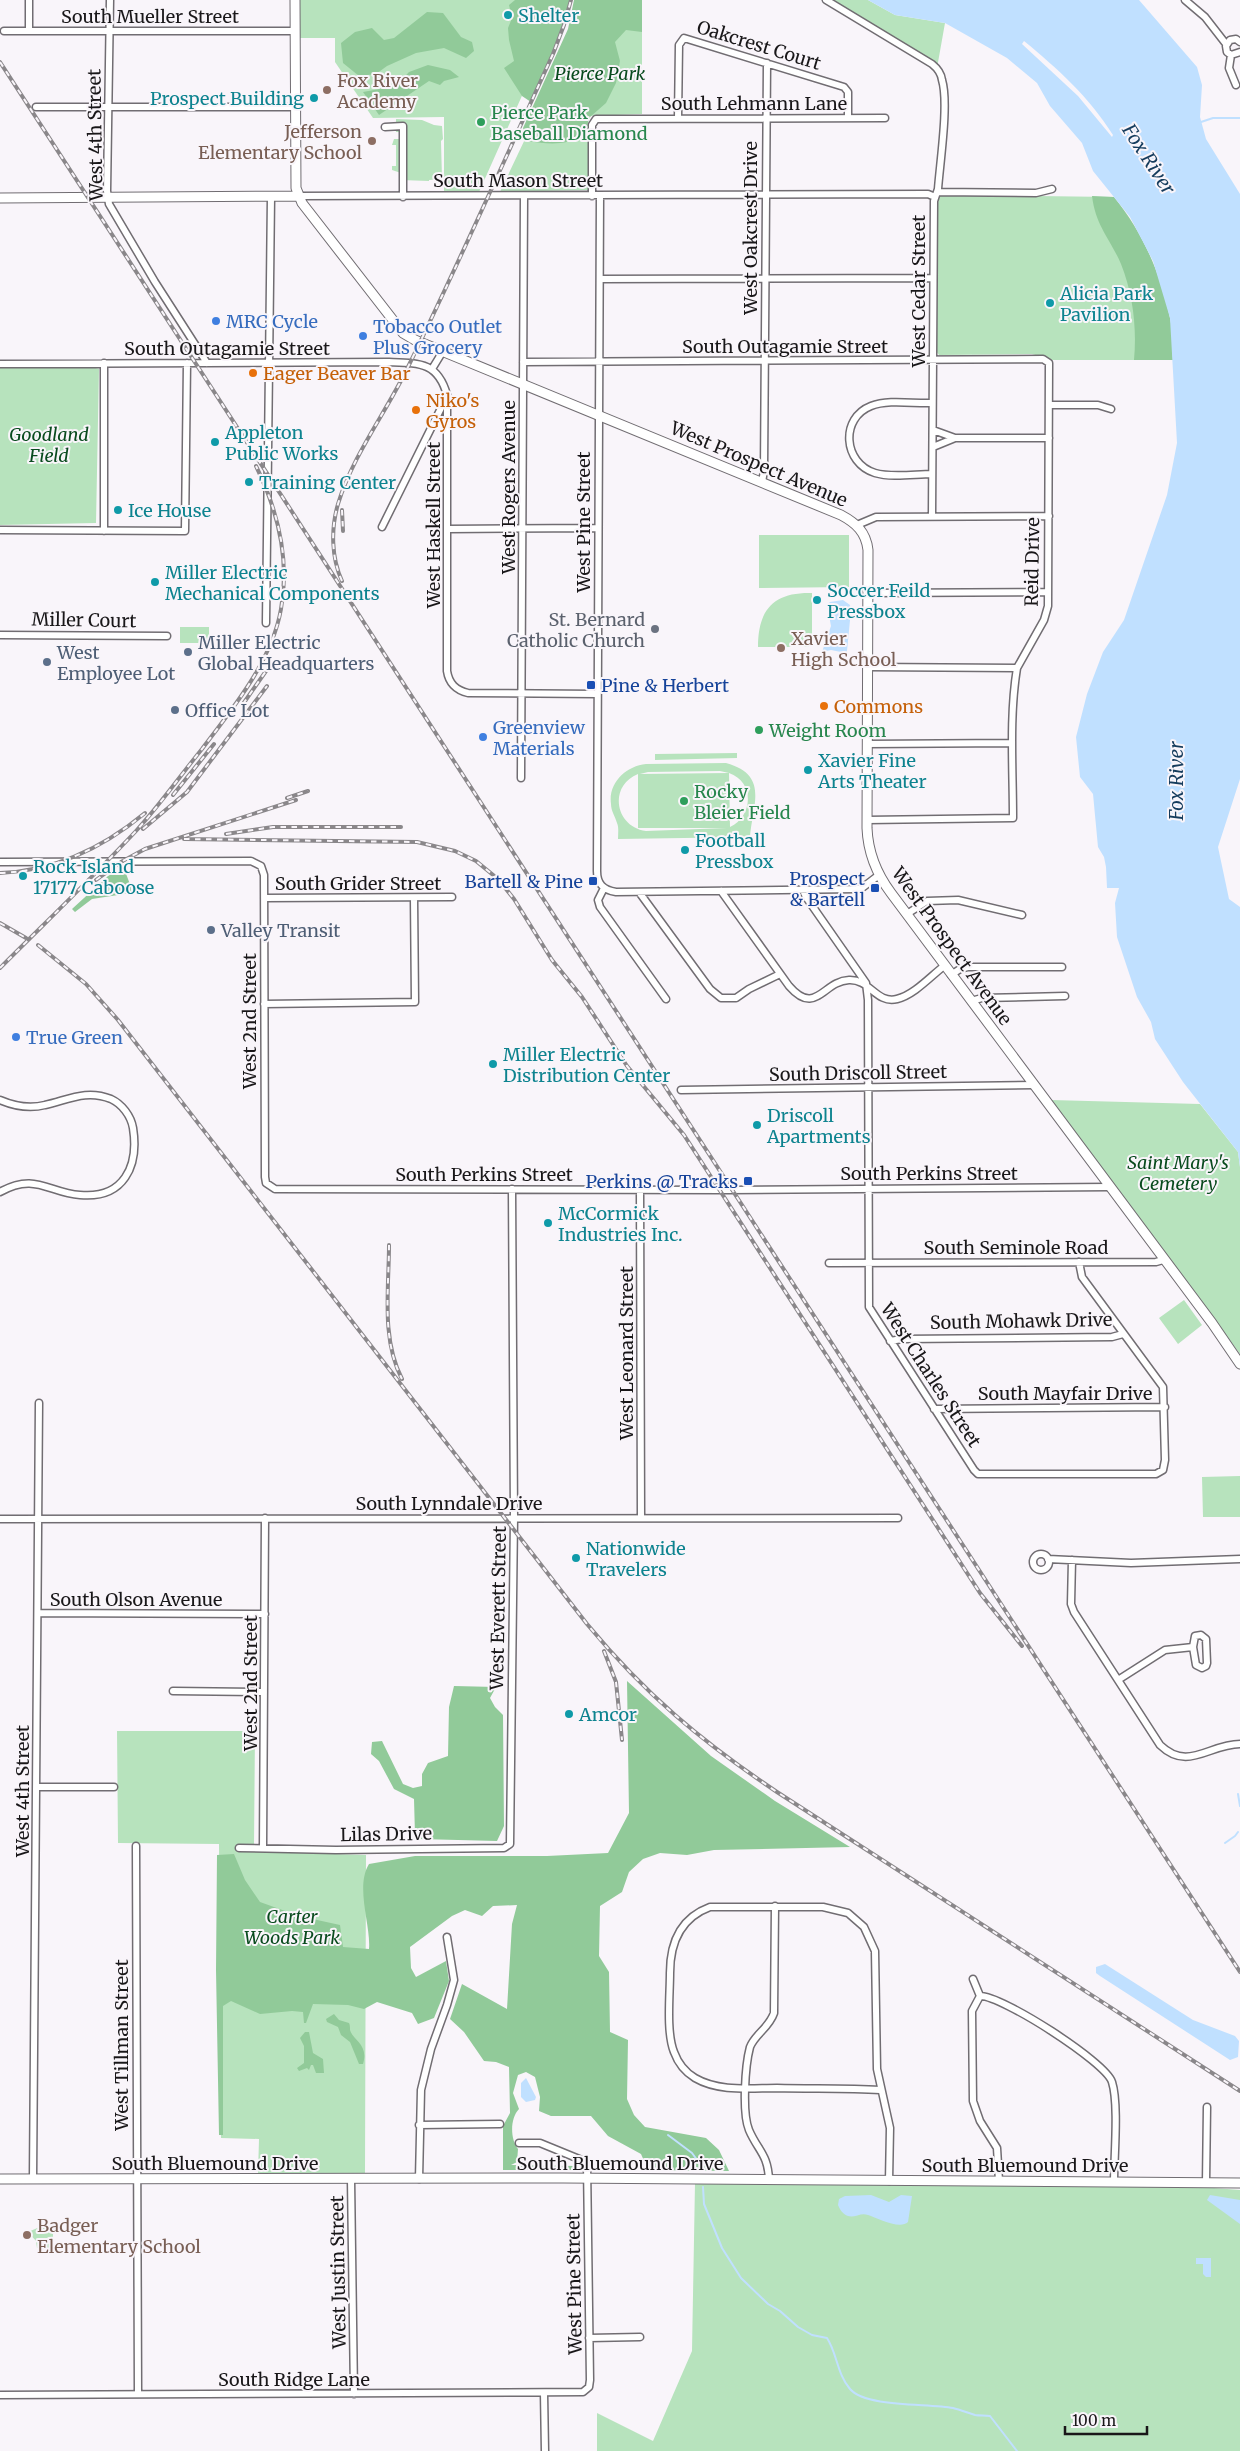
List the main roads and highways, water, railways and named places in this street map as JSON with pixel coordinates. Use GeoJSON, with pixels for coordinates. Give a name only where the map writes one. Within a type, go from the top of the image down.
{"type":"FeatureCollection","features":[{"type":"Feature","properties":{"kind":"main road","name":"West Prospect Avenue"},"geometry":{"type":"LineString","coordinates":[[295,0],[296,185],[299,196],[302,203],[403,332],[443,351],[841,515],[857,525],[862,532],[868,546],[867,820],[869,851],[879,875],[944,966],[1035,1085],[1240,1364]]}},
{"type":"Feature","properties":{"kind":"main road","name":"South Mason Street"},"geometry":{"type":"LineString","coordinates":[[0,198],[78,198],[82,201],[96,201],[104,198],[299,196]]}},
{"type":"Feature","properties":{"kind":"main road","name":"South Bluemound Drive"},"geometry":{"type":"LineString","coordinates":[[0,2179],[588,2179],[1240,2183]]}},
{"type":"Feature","properties":{"kind":"water","name":"Fox River"},"geometry":{"type":"Polygon","coordinates":[[[868,0],[1139,0],[1197,67],[1202,85],[1200,117],[1206,139],[1240,194],[1240,779],[1218,847],[1229,899],[1240,907],[1240,1167],[1238,1152],[1183,1082],[1155,1039],[1151,1022],[1137,997],[1117,937],[1115,903],[1119,888],[1107,888],[1104,857],[1098,847],[1093,794],[1080,777],[1076,737],[1087,694],[1103,652],[1124,620],[1167,495],[1177,443],[1170,318],[1153,261],[1130,217],[1093,171],[1082,143],[1050,106],[1037,83],[1007,58],[945,23],[895,15],[868,0]],[[1024,41],[1022,44],[1078,96],[1112,137],[1113,135],[1104,121],[1083,96],[1061,73],[1024,41]]]}},
{"type":"Feature","properties":{"kind":"water"},"geometry":{"type":"Polygon","coordinates":[[[843,600],[850,605],[851,610],[847,651],[846,653],[831,650],[822,652],[831,626],[827,605],[830,602],[843,600]]]}},
{"type":"Feature","properties":{"kind":"water"},"geometry":{"type":"Polygon","coordinates":[[[1105,1964],[1193,2020],[1235,2036],[1239,2041],[1238,2057],[1230,2060],[1096,1973],[1096,1967],[1105,1964]]]}},
{"type":"Feature","properties":{"kind":"water"},"geometry":{"type":"Polygon","coordinates":[[[526,2078],[536,2097],[535,2100],[526,2102],[521,2097],[521,2083],[526,2078]]]}},
{"type":"Feature","properties":{"kind":"water"},"geometry":{"type":"Polygon","coordinates":[[[871,2195],[889,2202],[901,2195],[912,2196],[908,2222],[900,2225],[888,2223],[865,2214],[848,2216],[842,2212],[838,2205],[839,2199],[845,2196],[871,2195]]]}},
{"type":"Feature","properties":{"kind":"water"},"geometry":{"type":"Polygon","coordinates":[[[1210,2195],[1240,2200],[1240,2224],[1207,2200],[1210,2195]]]}},
{"type":"Feature","properties":{"kind":"water"},"geometry":{"type":"Polygon","coordinates":[[[1196,2258],[1211,2258],[1211,2277],[1206,2277],[1203,2274],[1203,2264],[1196,2264],[1196,2258]]]}},
{"type":"Feature","properties":{"kind":"waterway"},"geometry":{"type":"LineString","coordinates":[[1201,122],[1213,118],[1240,118]]}},
{"type":"Feature","properties":{"kind":"waterway"},"geometry":{"type":"LineString","coordinates":[[1238,1794],[1240,1806]]}},
{"type":"Feature","properties":{"kind":"waterway"},"geometry":{"type":"LineString","coordinates":[[1225,1843],[1238,1832]]}},
{"type":"Feature","properties":{"kind":"waterway"},"geometry":{"type":"LineString","coordinates":[[668,2135],[692,2153],[703,2168]]}},
{"type":"Feature","properties":{"kind":"waterway"},"geometry":{"type":"LineString","coordinates":[[703,2187],[704,2204],[722,2248],[741,2278],[768,2304],[780,2311],[798,2327],[812,2335],[827,2338],[842,2377],[850,2389],[858,2395],[884,2402],[953,2408],[975,2415],[990,2416],[1017,2451]]}},
{"type":"Feature","properties":{"kind":"railway"},"geometry":{"type":"LineString","coordinates":[[342,581],[334,552],[333,533],[338,504],[344,486],[407,369],[463,251],[553,54],[571,0]]}},
{"type":"Feature","properties":{"kind":"railway"},"geometry":{"type":"LineString","coordinates":[[0,62],[1240,1972]]}},
{"type":"Feature","properties":{"kind":"railway"},"geometry":{"type":"LineString","coordinates":[[0,968],[103,866],[145,821],[226,717],[260,665],[269,647],[281,609],[284,572],[283,554],[276,518],[256,466]]}},
{"type":"Feature","properties":{"kind":"railway"},"geometry":{"type":"LineString","coordinates":[[342,510],[343,531]]}},
{"type":"Feature","properties":{"kind":"railway"},"geometry":{"type":"LineString","coordinates":[[243,704],[266,671]]}},
{"type":"Feature","properties":{"kind":"railway"},"geometry":{"type":"LineString","coordinates":[[143,829],[187,792],[267,686]]}},
{"type":"Feature","properties":{"kind":"railway"},"geometry":{"type":"LineString","coordinates":[[173,795],[214,744]]}},
{"type":"Feature","properties":{"kind":"railway"},"geometry":{"type":"LineString","coordinates":[[287,798],[308,791]]}},
{"type":"Feature","properties":{"kind":"railway"},"geometry":{"type":"LineString","coordinates":[[96,880],[121,862],[145,849],[296,800]]}},
{"type":"Feature","properties":{"kind":"railway"},"geometry":{"type":"LineString","coordinates":[[0,873],[40,868],[78,855],[113,836],[145,813]]}},
{"type":"Feature","properties":{"kind":"railway"},"geometry":{"type":"LineString","coordinates":[[226,834],[273,827],[401,827]]}},
{"type":"Feature","properties":{"kind":"railway"},"geometry":{"type":"LineString","coordinates":[[184,839],[417,842],[455,851],[476,861],[498,879],[514,899],[552,960],[582,997],[627,1066],[684,1135],[980,1593],[1022,1646]]}},
{"type":"Feature","properties":{"kind":"railway"},"geometry":{"type":"LineString","coordinates":[[0,923],[26,938]]}},
{"type":"Feature","properties":{"kind":"railway"},"geometry":{"type":"LineString","coordinates":[[38,945],[86,984],[118,1020],[587,1624],[609,1650],[653,1695],[699,1735],[777,1792],[1240,2091]]}},
{"type":"Feature","properties":{"kind":"railway"},"geometry":{"type":"LineString","coordinates":[[389,1245],[389,1330],[395,1364],[402,1379]]}},
{"type":"Feature","properties":{"kind":"railway"},"geometry":{"type":"LineString","coordinates":[[604,1651],[616,1682],[622,1740]]}},
{"type":"Feature","properties":{"kind":"place","name":"Shelter"},"geometry":{"type":"Point","coordinates":[508,15]}},
{"type":"Feature","properties":{"kind":"place","name":"Fox River Academy"},"geometry":{"type":"Point","coordinates":[327,90]}},
{"type":"Feature","properties":{"kind":"place","name":"Prospect Building"},"geometry":{"type":"Point","coordinates":[314,98]}},
{"type":"Feature","properties":{"kind":"place","name":"Pierce Park Baseball Diamond"},"geometry":{"type":"Point","coordinates":[481,122]}},
{"type":"Feature","properties":{"kind":"place","name":"Jefferson Elementary School"},"geometry":{"type":"Point","coordinates":[372,141]}},
{"type":"Feature","properties":{"kind":"place","name":"Alicia Park Pavilion"},"geometry":{"type":"Point","coordinates":[1050,303]}},
{"type":"Feature","properties":{"kind":"place","name":"MRC Cycle"},"geometry":{"type":"Point","coordinates":[216,321]}},
{"type":"Feature","properties":{"kind":"place","name":"Tobacco Outlet Plus Grocery"},"geometry":{"type":"Point","coordinates":[363,336]}},
{"type":"Feature","properties":{"kind":"place","name":"Eager Beaver Bar"},"geometry":{"type":"Point","coordinates":[253,373]}},
{"type":"Feature","properties":{"kind":"place","name":"Niko's Gyros"},"geometry":{"type":"Point","coordinates":[416,410]}},
{"type":"Feature","properties":{"kind":"place","name":"Appleton Public Works"},"geometry":{"type":"Point","coordinates":[215,442]}},
{"type":"Feature","properties":{"kind":"place","name":"Training Center"},"geometry":{"type":"Point","coordinates":[249,482]}},
{"type":"Feature","properties":{"kind":"place","name":"Ice House"},"geometry":{"type":"Point","coordinates":[118,510]}},
{"type":"Feature","properties":{"kind":"place","name":"Miller Electric Mechanical Components"},"geometry":{"type":"Point","coordinates":[155,582]}},
{"type":"Feature","properties":{"kind":"place","name":"Soccer Feild Pressbox"},"geometry":{"type":"Point","coordinates":[817,600]}},
{"type":"Feature","properties":{"kind":"place","name":"St. Bernard Catholic Church"},"geometry":{"type":"Point","coordinates":[655,629]}},
{"type":"Feature","properties":{"kind":"place","name":"Xavier High School"},"geometry":{"type":"Point","coordinates":[781,648]}},
{"type":"Feature","properties":{"kind":"place","name":"Miller Electric Global Headquarters"},"geometry":{"type":"Point","coordinates":[188,652]}},
{"type":"Feature","properties":{"kind":"place","name":"West Employee Lot"},"geometry":{"type":"Point","coordinates":[47,662]}},
{"type":"Feature","properties":{"kind":"place","name":"Pine & Herbert"},"geometry":{"type":"Point","coordinates":[591,685]}},
{"type":"Feature","properties":{"kind":"place","name":"Commons"},"geometry":{"type":"Point","coordinates":[824,706]}},
{"type":"Feature","properties":{"kind":"place","name":"Office Lot"},"geometry":{"type":"Point","coordinates":[175,710]}},
{"type":"Feature","properties":{"kind":"place","name":"Weight Room"},"geometry":{"type":"Point","coordinates":[759,730]}},
{"type":"Feature","properties":{"kind":"place","name":"Greenview Materials"},"geometry":{"type":"Point","coordinates":[483,737]}},
{"type":"Feature","properties":{"kind":"place","name":"Xavier Fine Arts Theater"},"geometry":{"type":"Point","coordinates":[808,770]}},
{"type":"Feature","properties":{"kind":"place","name":"Rocky Bleier Field"},"geometry":{"type":"Point","coordinates":[684,801]}},
{"type":"Feature","properties":{"kind":"place","name":"Football Pressbox"},"geometry":{"type":"Point","coordinates":[685,850]}},
{"type":"Feature","properties":{"kind":"place","name":"Rock Island 17177 Caboose"},"geometry":{"type":"Point","coordinates":[23,876]}},
{"type":"Feature","properties":{"kind":"place","name":"Bartell & Pine"},"geometry":{"type":"Point","coordinates":[593,881]}},
{"type":"Feature","properties":{"kind":"place","name":"Prospect & Bartell"},"geometry":{"type":"Point","coordinates":[875,888]}},
{"type":"Feature","properties":{"kind":"place","name":"Valley Transit"},"geometry":{"type":"Point","coordinates":[211,930]}},
{"type":"Feature","properties":{"kind":"place","name":"True Green"},"geometry":{"type":"Point","coordinates":[16,1037]}},
{"type":"Feature","properties":{"kind":"place","name":"Miller Electric Distribution Center"},"geometry":{"type":"Point","coordinates":[493,1064]}},
{"type":"Feature","properties":{"kind":"place","name":"Driscoll Apartments"},"geometry":{"type":"Point","coordinates":[757,1125]}},
{"type":"Feature","properties":{"kind":"place","name":"Perkins @ Tracks"},"geometry":{"type":"Point","coordinates":[748,1181]}},
{"type":"Feature","properties":{"kind":"place","name":"McCormick Industries Inc."},"geometry":{"type":"Point","coordinates":[548,1223]}},
{"type":"Feature","properties":{"kind":"place","name":"Nationwide Travelers"},"geometry":{"type":"Point","coordinates":[576,1558]}},
{"type":"Feature","properties":{"kind":"place","name":"Amcor"},"geometry":{"type":"Point","coordinates":[569,1714]}},
{"type":"Feature","properties":{"kind":"place","name":"Badger Elementary School"},"geometry":{"type":"Point","coordinates":[27,2235]}},
{"type":"Feature","properties":{"kind":"park label","name":"Pierce Park"},"geometry":{"type":"Point","coordinates":[600,73]}},
{"type":"Feature","properties":{"kind":"park label","name":"Goodland Field"},"geometry":{"type":"Point","coordinates":[49,444]}},
{"type":"Feature","properties":{"kind":"park label","name":"Saint Mary's Cemetery"},"geometry":{"type":"Point","coordinates":[1178,1172]}},
{"type":"Feature","properties":{"kind":"park label","name":"Carter Woods Park"},"geometry":{"type":"Point","coordinates":[292,1926]}}]}
